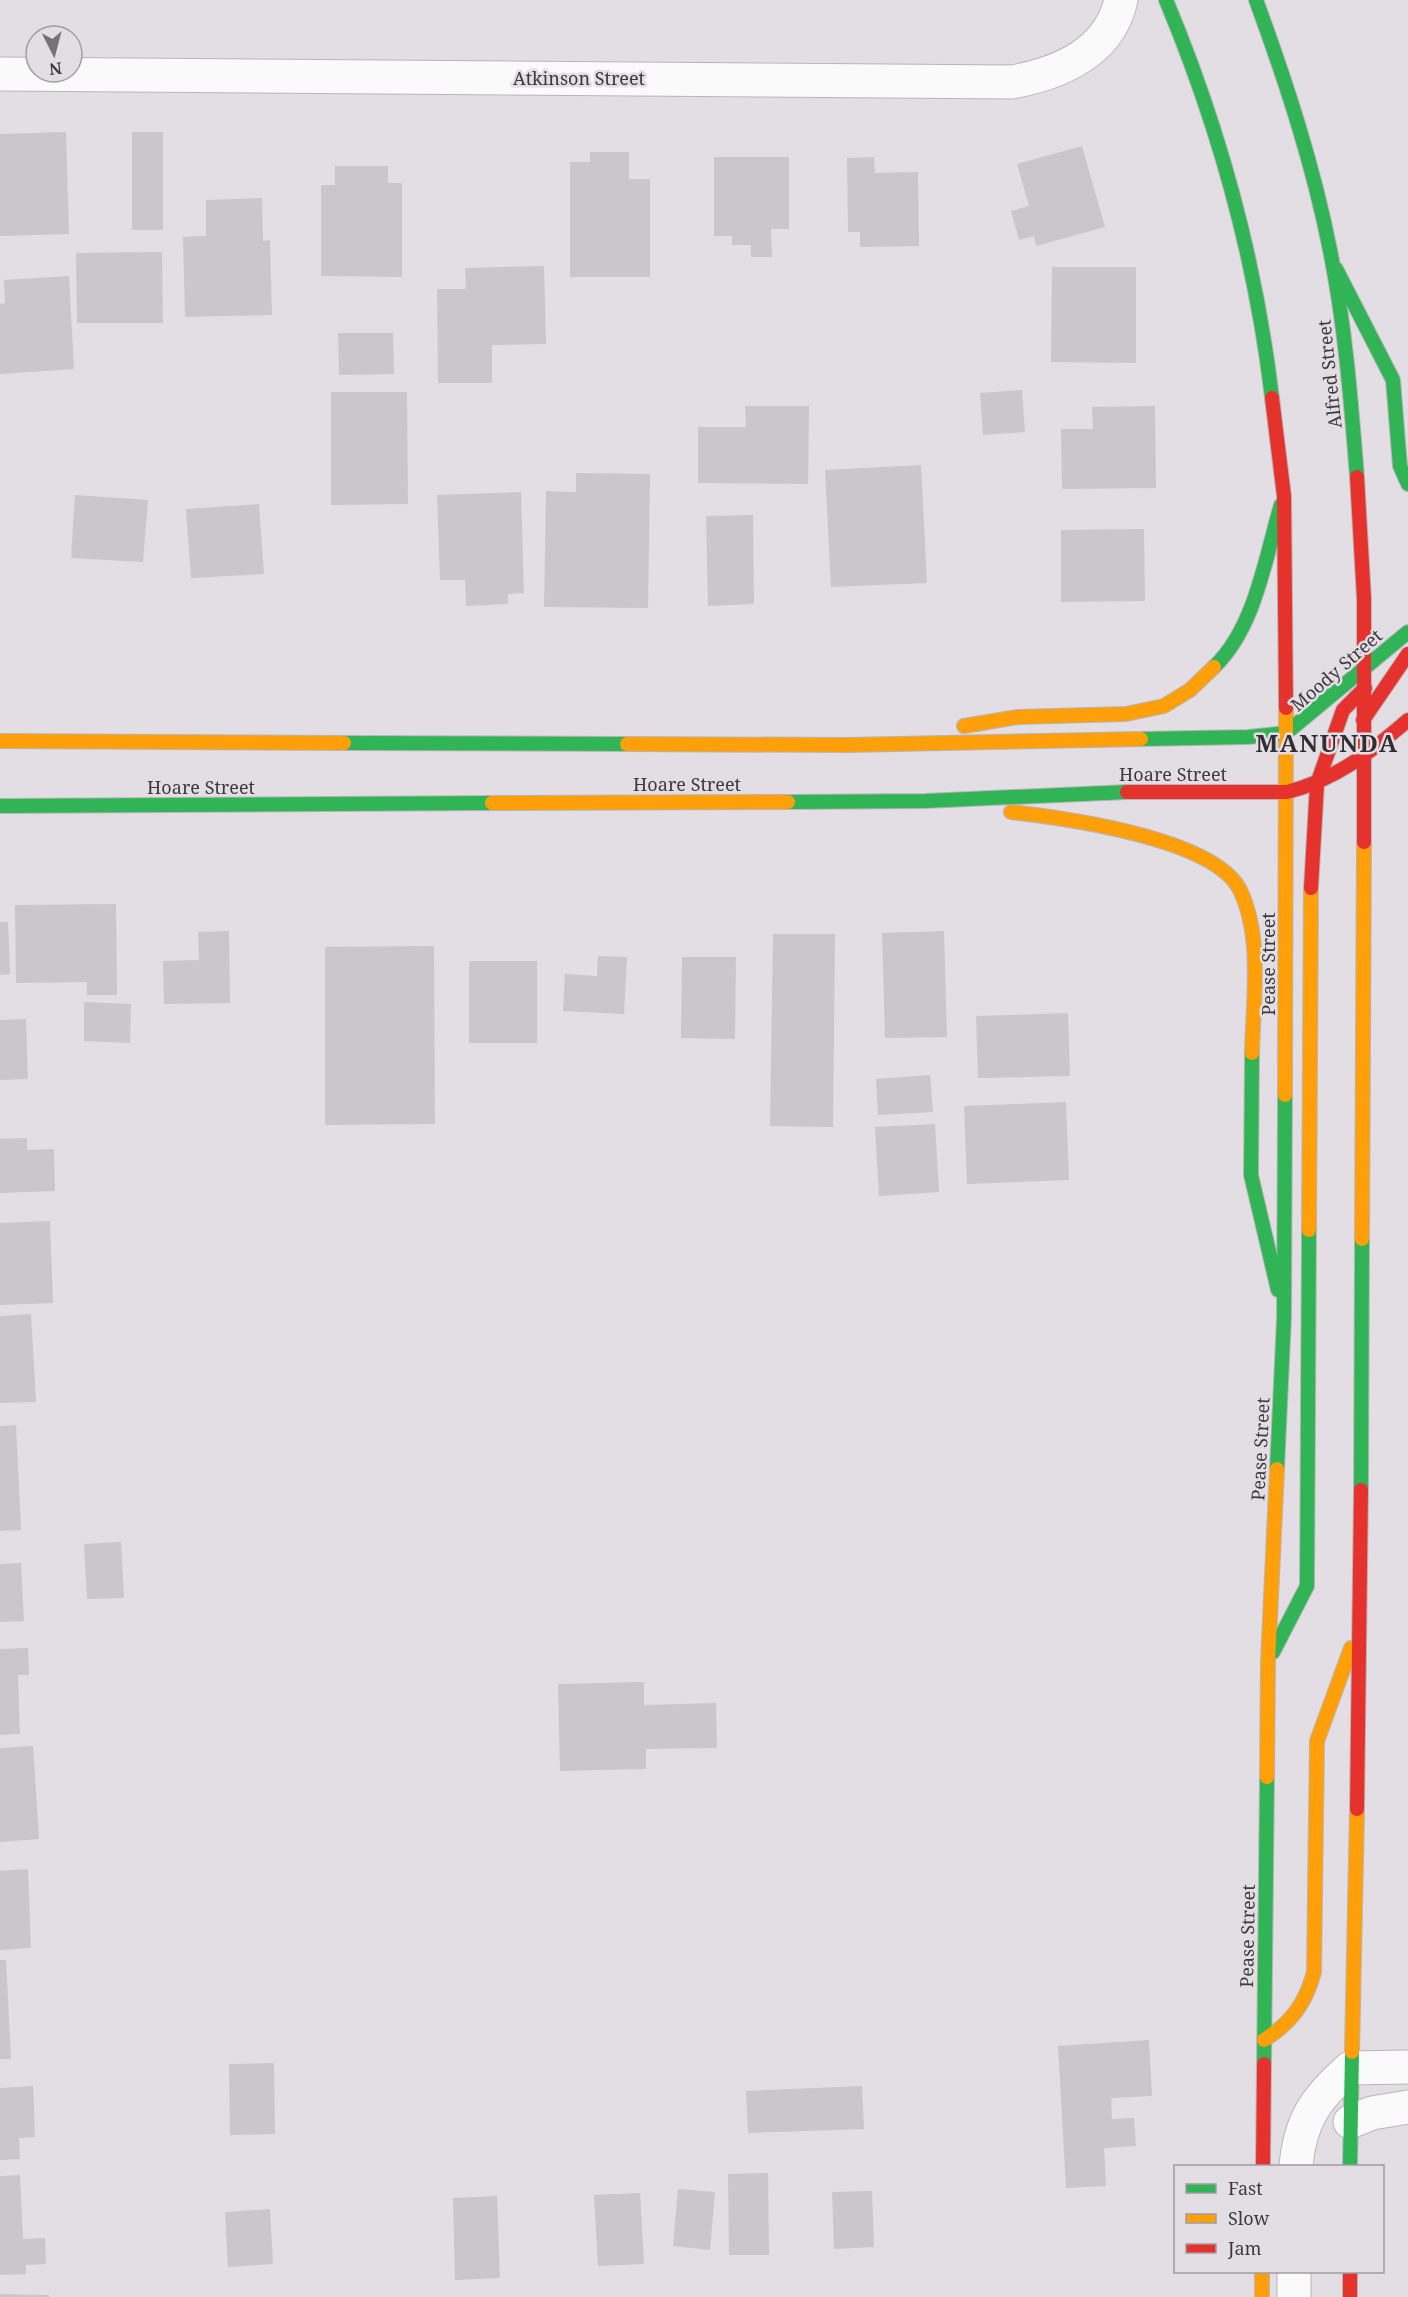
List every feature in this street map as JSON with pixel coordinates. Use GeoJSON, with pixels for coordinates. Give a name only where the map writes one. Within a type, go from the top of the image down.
{"type":"FeatureCollection","features":[{"type":"Feature","properties":{"kind":"main road"},"geometry":{"type":"LineString","coordinates":[[1166,0],[1193,65],[1234,200],[1264,330],[1284,496],[1286,733]]}},
{"type":"Feature","properties":{"kind":"main road","name":"Alfred Street"},"geometry":{"type":"LineString","coordinates":[[1256,0],[1283,71],[1299,126],[1332,262],[1344,337],[1363,571],[1365,756]]}},
{"type":"Feature","properties":{"kind":"main road"},"geometry":{"type":"LineString","coordinates":[[1332,262],[1393,380],[1400,466],[1408,484]]}},
{"type":"Feature","properties":{"kind":"main road"},"geometry":{"type":"LineString","coordinates":[[846,745],[1018,717],[1126,714],[1164,706],[1190,690],[1228,654],[1245,626],[1284,496]]}},
{"type":"Feature","properties":{"kind":"main road","name":"Moody Street"},"geometry":{"type":"LineString","coordinates":[[1286,733],[1308,719],[1408,632]]}},
{"type":"Feature","properties":{"kind":"main road"},"geometry":{"type":"LineString","coordinates":[[1268,1662],[1307,1586],[1311,888],[1317,784],[1343,710],[1365,688],[1408,637]]}},
{"type":"Feature","properties":{"kind":"main road"},"geometry":{"type":"LineString","coordinates":[[1337,794],[1341,773],[1365,716],[1408,654]]}},
{"type":"Feature","properties":{"kind":"main road"},"geometry":{"type":"LineString","coordinates":[[1350,2165],[1360,1621],[1365,756],[1408,720]]}},
{"type":"Feature","properties":{"kind":"main road","name":"Hoare Street"},"geometry":{"type":"LineString","coordinates":[[0,741],[846,745],[1205,738],[1286,733]]}},
{"type":"Feature","properties":{"kind":"main road","name":"Pease Street"},"geometry":{"type":"LineString","coordinates":[[1263,2165],[1268,1662],[1284,1318],[1286,733]]}},
{"type":"Feature","properties":{"kind":"main road","name":"Hoare Street"},"geometry":{"type":"LineString","coordinates":[[0,806],[925,801],[1083,792],[1287,792],[1317,784],[1341,773],[1365,756]]}},
{"type":"Feature","properties":{"kind":"main road"},"geometry":{"type":"LineString","coordinates":[[925,801],[1077,820],[1119,829],[1165,841],[1233,877],[1244,902],[1250,928],[1253,959],[1251,1175],[1284,1318]]}},
{"type":"Feature","properties":{"kind":"main road"},"geometry":{"type":"LineString","coordinates":[[1307,1569],[1323,1500]]}},
{"type":"Feature","properties":{"kind":"main road"},"geometry":{"type":"LineString","coordinates":[[1264,2040],[1282,2030],[1298,2013],[1310,1992],[1314,1972],[1317,1741],[1360,1621]]}},
{"type":"Feature","properties":{"kind":"main road"},"geometry":{"type":"LineString","coordinates":[[1262,2273],[1262,2297]]}},
{"type":"Feature","properties":{"kind":"main road"},"geometry":{"type":"LineString","coordinates":[[1350,2273],[1350,2297]]}},
{"type":"Feature","properties":{"kind":"street","name":"Atkinson Street"},"geometry":{"type":"LineString","coordinates":[[0,74],[1012,82],[1043,76],[1073,64],[1098,45],[1118,14],[1121,0]]}},
{"type":"Feature","properties":{"kind":"street"},"geometry":{"type":"LineString","coordinates":[[1296,2165],[1298,2146],[1308,2116],[1324,2091],[1350,2068],[1408,2067]]}},
{"type":"Feature","properties":{"kind":"street"},"geometry":{"type":"LineString","coordinates":[[1350,2122],[1372,2113],[1408,2107]]}},
{"type":"Feature","properties":{"kind":"street"},"geometry":{"type":"LineString","coordinates":[[1294,2273],[1294,2297]]}},
{"type":"Feature","properties":{"kind":"building"},"geometry":{"type":"Polygon","coordinates":[[[66,132],[69,234],[0,236],[0,134],[66,132]]]}},
{"type":"Feature","properties":{"kind":"building"},"geometry":{"type":"Polygon","coordinates":[[[132,132],[163,132],[163,230],[132,230],[132,132]]]}},
{"type":"Feature","properties":{"kind":"building"},"geometry":{"type":"Polygon","coordinates":[[[1082,146],[1105,227],[1036,246],[1034,236],[1019,240],[1011,211],[1029,206],[1017,164],[1082,146]]]}},
{"type":"Feature","properties":{"kind":"building"},"geometry":{"type":"Polygon","coordinates":[[[590,152],[629,152],[629,179],[650,179],[650,277],[570,277],[570,162],[590,162],[590,152]]]}},
{"type":"Feature","properties":{"kind":"building"},"geometry":{"type":"Polygon","coordinates":[[[714,157],[789,157],[789,229],[771,229],[772,257],[751,257],[751,245],[732,245],[732,236],[714,236],[714,157]]]}},
{"type":"Feature","properties":{"kind":"building"},"geometry":{"type":"Polygon","coordinates":[[[874,157],[875,173],[918,172],[919,246],[860,247],[860,232],[848,232],[847,158],[874,157]]]}},
{"type":"Feature","properties":{"kind":"building"},"geometry":{"type":"Polygon","coordinates":[[[335,166],[388,166],[388,183],[402,183],[402,277],[321,276],[321,185],[335,185],[335,166]]]}},
{"type":"Feature","properties":{"kind":"building"},"geometry":{"type":"Polygon","coordinates":[[[262,198],[263,241],[270,240],[272,315],[185,317],[183,237],[206,236],[206,200],[262,198]]]}},
{"type":"Feature","properties":{"kind":"building"},"geometry":{"type":"Polygon","coordinates":[[[162,252],[163,323],[77,323],[76,253],[162,252]]]}},
{"type":"Feature","properties":{"kind":"building"},"geometry":{"type":"Polygon","coordinates":[[[544,266],[546,344],[492,345],[492,383],[438,383],[437,289],[466,289],[465,268],[544,266]]]}},
{"type":"Feature","properties":{"kind":"building"},"geometry":{"type":"Polygon","coordinates":[[[1052,267],[1136,267],[1136,363],[1051,362],[1052,267]]]}},
{"type":"Feature","properties":{"kind":"building"},"geometry":{"type":"Polygon","coordinates":[[[69,276],[74,369],[0,374],[0,304],[5,303],[4,280],[69,276]]]}},
{"type":"Feature","properties":{"kind":"building"},"geometry":{"type":"Polygon","coordinates":[[[338,333],[393,333],[394,374],[339,375],[338,333]]]}},
{"type":"Feature","properties":{"kind":"building"},"geometry":{"type":"Polygon","coordinates":[[[1022,390],[1025,432],[983,435],[980,393],[1022,390]]]}},
{"type":"Feature","properties":{"kind":"building"},"geometry":{"type":"Polygon","coordinates":[[[331,392],[407,392],[408,504],[331,505],[331,392]]]}},
{"type":"Feature","properties":{"kind":"building"},"geometry":{"type":"Polygon","coordinates":[[[745,406],[809,406],[808,484],[698,483],[698,427],[746,427],[745,406]]]}},
{"type":"Feature","properties":{"kind":"building"},"geometry":{"type":"Polygon","coordinates":[[[1155,406],[1156,488],[1062,489],[1061,429],[1093,429],[1092,407],[1155,406]]]}},
{"type":"Feature","properties":{"kind":"building"},"geometry":{"type":"Polygon","coordinates":[[[921,465],[927,583],[831,587],[825,470],[921,465]]]}},
{"type":"Feature","properties":{"kind":"building"},"geometry":{"type":"Polygon","coordinates":[[[576,473],[650,474],[648,608],[544,607],[546,491],[576,492],[576,473]]]}},
{"type":"Feature","properties":{"kind":"building"},"geometry":{"type":"Polygon","coordinates":[[[521,492],[524,593],[508,594],[508,604],[466,606],[465,580],[440,580],[437,495],[521,492]]]}},
{"type":"Feature","properties":{"kind":"building"},"geometry":{"type":"Polygon","coordinates":[[[75,495],[148,500],[143,562],[71,558],[75,495]]]}},
{"type":"Feature","properties":{"kind":"building"},"geometry":{"type":"Polygon","coordinates":[[[259,504],[264,574],[191,578],[186,509],[259,504]]]}},
{"type":"Feature","properties":{"kind":"building"},"geometry":{"type":"Polygon","coordinates":[[[753,515],[754,604],[708,606],[706,516],[753,515]]]}},
{"type":"Feature","properties":{"kind":"building"},"geometry":{"type":"Polygon","coordinates":[[[1144,529],[1145,601],[1061,602],[1061,530],[1144,529]]]}},
{"type":"Feature","properties":{"kind":"building"},"geometry":{"type":"Polygon","coordinates":[[[116,904],[117,995],[87,995],[87,982],[16,983],[15,905],[116,904]]]}},
{"type":"Feature","properties":{"kind":"building"},"geometry":{"type":"Polygon","coordinates":[[[0,922],[8,922],[10,974],[0,975],[0,922]]]}},
{"type":"Feature","properties":{"kind":"building"},"geometry":{"type":"Polygon","coordinates":[[[229,931],[230,1003],[164,1004],[163,961],[199,960],[198,932],[229,931]]]}},
{"type":"Feature","properties":{"kind":"building"},"geometry":{"type":"Polygon","coordinates":[[[944,931],[947,1037],[885,1038],[882,933],[944,931]]]}},
{"type":"Feature","properties":{"kind":"building"},"geometry":{"type":"Polygon","coordinates":[[[773,934],[835,934],[833,1127],[770,1126],[773,934]]]}},
{"type":"Feature","properties":{"kind":"building"},"geometry":{"type":"Polygon","coordinates":[[[434,946],[435,1124],[325,1125],[325,947],[434,946]]]}},
{"type":"Feature","properties":{"kind":"building"},"geometry":{"type":"Polygon","coordinates":[[[598,956],[627,957],[624,1014],[563,1011],[565,974],[597,976],[598,956]]]}},
{"type":"Feature","properties":{"kind":"building"},"geometry":{"type":"Polygon","coordinates":[[[682,957],[736,957],[735,1039],[681,1038],[682,957]]]}},
{"type":"Feature","properties":{"kind":"building"},"geometry":{"type":"Polygon","coordinates":[[[469,961],[537,961],[537,1043],[469,1043],[469,961]]]}},
{"type":"Feature","properties":{"kind":"building"},"geometry":{"type":"Polygon","coordinates":[[[84,1002],[131,1004],[130,1043],[84,1041],[84,1002]]]}},
{"type":"Feature","properties":{"kind":"building"},"geometry":{"type":"Polygon","coordinates":[[[1068,1013],[1070,1076],[978,1078],[976,1016],[1068,1013]]]}},
{"type":"Feature","properties":{"kind":"building"},"geometry":{"type":"Polygon","coordinates":[[[26,1019],[28,1079],[0,1080],[0,1020],[26,1019]]]}},
{"type":"Feature","properties":{"kind":"building"},"geometry":{"type":"Polygon","coordinates":[[[930,1075],[933,1112],[878,1115],[876,1079],[930,1075]]]}},
{"type":"Feature","properties":{"kind":"building"},"geometry":{"type":"Polygon","coordinates":[[[1066,1102],[1069,1180],[967,1184],[964,1106],[1066,1102]]]}},
{"type":"Feature","properties":{"kind":"building"},"geometry":{"type":"Polygon","coordinates":[[[935,1124],[939,1192],[879,1196],[875,1127],[935,1124]]]}},
{"type":"Feature","properties":{"kind":"building"},"geometry":{"type":"Polygon","coordinates":[[[27,1138],[27,1150],[54,1149],[55,1191],[0,1193],[0,1139],[27,1138]]]}},
{"type":"Feature","properties":{"kind":"building"},"geometry":{"type":"Polygon","coordinates":[[[50,1221],[53,1303],[0,1305],[0,1223],[50,1221]]]}},
{"type":"Feature","properties":{"kind":"building"},"geometry":{"type":"Polygon","coordinates":[[[31,1314],[36,1402],[0,1403],[0,1316],[31,1314]]]}},
{"type":"Feature","properties":{"kind":"building"},"geometry":{"type":"Polygon","coordinates":[[[16,1425],[21,1530],[0,1531],[0,1426],[16,1425]]]}},
{"type":"Feature","properties":{"kind":"building"},"geometry":{"type":"Polygon","coordinates":[[[121,1542],[124,1598],[87,1599],[84,1544],[121,1542]]]}},
{"type":"Feature","properties":{"kind":"building"},"geometry":{"type":"Polygon","coordinates":[[[21,1563],[24,1621],[0,1622],[0,1564],[21,1563]]]}},
{"type":"Feature","properties":{"kind":"building"},"geometry":{"type":"Polygon","coordinates":[[[28,1648],[29,1675],[18,1675],[20,1734],[0,1735],[0,1649],[28,1648]]]}},
{"type":"Feature","properties":{"kind":"building"},"geometry":{"type":"Polygon","coordinates":[[[644,1682],[644,1705],[716,1703],[717,1748],[646,1749],[646,1769],[560,1771],[558,1684],[644,1682]]]}},
{"type":"Feature","properties":{"kind":"building"},"geometry":{"type":"Polygon","coordinates":[[[33,1746],[39,1839],[0,1842],[0,1748],[33,1746]]]}},
{"type":"Feature","properties":{"kind":"building"},"geometry":{"type":"Polygon","coordinates":[[[28,1869],[31,1948],[0,1950],[0,1871],[28,1869]]]}},
{"type":"Feature","properties":{"kind":"building"},"geometry":{"type":"Polygon","coordinates":[[[0,1960],[6,1960],[11,2059],[0,2059],[0,1960]]]}},
{"type":"Feature","properties":{"kind":"building"},"geometry":{"type":"Polygon","coordinates":[[[1149,2040],[1152,2096],[1111,2098],[1112,2119],[1134,2118],[1136,2146],[1104,2148],[1106,2186],[1066,2188],[1058,2046],[1149,2040]]]}},
{"type":"Feature","properties":{"kind":"building"},"geometry":{"type":"Polygon","coordinates":[[[274,2063],[275,2134],[230,2135],[229,2064],[274,2063]]]}},
{"type":"Feature","properties":{"kind":"building"},"geometry":{"type":"Polygon","coordinates":[[[33,2086],[35,2137],[19,2138],[20,2159],[0,2160],[0,2088],[33,2086]]]}},
{"type":"Feature","properties":{"kind":"building"},"geometry":{"type":"Polygon","coordinates":[[[862,2086],[864,2129],[748,2133],[746,2091],[862,2086]]]}},
{"type":"Feature","properties":{"kind":"building"},"geometry":{"type":"Polygon","coordinates":[[[768,2173],[769,2255],[729,2255],[728,2174],[768,2173]]]}},
{"type":"Feature","properties":{"kind":"building"},"geometry":{"type":"Polygon","coordinates":[[[20,2175],[23,2239],[45,2238],[46,2264],[26,2265],[26,2274],[0,2275],[0,2176],[20,2175]]]}},
{"type":"Feature","properties":{"kind":"building"},"geometry":{"type":"Polygon","coordinates":[[[678,2189],[715,2192],[710,2250],[673,2246],[678,2189]]]}},
{"type":"Feature","properties":{"kind":"building"},"geometry":{"type":"Polygon","coordinates":[[[872,2191],[874,2247],[834,2249],[832,2192],[872,2191]]]}},
{"type":"Feature","properties":{"kind":"building"},"geometry":{"type":"Polygon","coordinates":[[[640,2193],[644,2264],[598,2266],[594,2195],[640,2193]]]}},
{"type":"Feature","properties":{"kind":"building"},"geometry":{"type":"Polygon","coordinates":[[[497,2196],[500,2278],[455,2280],[453,2198],[497,2196]]]}},
{"type":"Feature","properties":{"kind":"building"},"geometry":{"type":"Polygon","coordinates":[[[270,2209],[273,2264],[228,2267],[225,2212],[270,2209]]]}},
{"type":"Feature","properties":{"kind":"building"},"geometry":{"type":"Polygon","coordinates":[[[0,2294],[49,2295],[49,2297],[0,2297],[0,2294]]]}},
{"type":"Feature","properties":{"kind":"traffic: fast"},"geometry":{"type":"LineString","coordinates":[[1166,0],[1203,97],[1233,196],[1256,296],[1272,398]]}},
{"type":"Feature","properties":{"kind":"traffic: fast"},"geometry":{"type":"LineString","coordinates":[[1256,0],[1298,124],[1330,250],[1344,334],[1357,477]]}},
{"type":"Feature","properties":{"kind":"traffic: fast"},"geometry":{"type":"LineString","coordinates":[[1336,269],[1393,380],[1400,466],[1408,484]]}},
{"type":"Feature","properties":{"kind":"traffic: fast"},"geometry":{"type":"LineString","coordinates":[[1214,667],[1240,633],[1249,613],[1264,570],[1281,505]]}},
{"type":"Feature","properties":{"kind":"traffic: fast"},"geometry":{"type":"LineString","coordinates":[[1141,739],[1248,737],[1286,733],[1408,632]]}},
{"type":"Feature","properties":{"kind":"traffic: fast"},"geometry":{"type":"LineString","coordinates":[[344,743],[627,744]]}},
{"type":"Feature","properties":{"kind":"traffic: fast"},"geometry":{"type":"LineString","coordinates":[[788,802],[925,801],[1127,792]]}},
{"type":"Feature","properties":{"kind":"traffic: fast"},"geometry":{"type":"LineString","coordinates":[[0,806],[492,803]]}},
{"type":"Feature","properties":{"kind":"traffic: fast"},"geometry":{"type":"LineString","coordinates":[[1252,1053],[1251,1175],[1278,1290]]}},
{"type":"Feature","properties":{"kind":"traffic: fast"},"geometry":{"type":"LineString","coordinates":[[1277,1469],[1284,1318],[1285,1095]]}},
{"type":"Feature","properties":{"kind":"traffic: fast"},"geometry":{"type":"LineString","coordinates":[[1273,1652],[1307,1586],[1309,1230]]}},
{"type":"Feature","properties":{"kind":"traffic: fast"},"geometry":{"type":"LineString","coordinates":[[1361,1490],[1362,1239]]}},
{"type":"Feature","properties":{"kind":"traffic: fast"},"geometry":{"type":"LineString","coordinates":[[1264,2064],[1267,1777]]}},
{"type":"Feature","properties":{"kind":"traffic: fast"},"geometry":{"type":"LineString","coordinates":[[1350,2165],[1352,2052]]}},
{"type":"Feature","properties":{"kind":"traffic: slow"},"geometry":{"type":"LineString","coordinates":[[964,726],[1018,717],[1126,714],[1164,706],[1190,690],[1214,667]]}},
{"type":"Feature","properties":{"kind":"traffic: slow"},"geometry":{"type":"LineString","coordinates":[[1285,1095],[1286,708]]}},
{"type":"Feature","properties":{"kind":"traffic: slow"},"geometry":{"type":"LineString","coordinates":[[627,744],[846,745],[1141,739]]}},
{"type":"Feature","properties":{"kind":"traffic: slow"},"geometry":{"type":"LineString","coordinates":[[0,741],[344,743]]}},
{"type":"Feature","properties":{"kind":"traffic: slow"},"geometry":{"type":"LineString","coordinates":[[492,803],[788,802]]}},
{"type":"Feature","properties":{"kind":"traffic: slow"},"geometry":{"type":"LineString","coordinates":[[1011,812],[1065,819],[1136,834],[1170,844],[1201,857],[1225,872],[1240,890],[1252,929],[1255,970],[1252,1053]]}},
{"type":"Feature","properties":{"kind":"traffic: slow"},"geometry":{"type":"LineString","coordinates":[[1362,1239],[1364,842]]}},
{"type":"Feature","properties":{"kind":"traffic: slow"},"geometry":{"type":"LineString","coordinates":[[1309,1230],[1311,888]]}},
{"type":"Feature","properties":{"kind":"traffic: slow"},"geometry":{"type":"LineString","coordinates":[[1267,1777],[1268,1662],[1277,1469]]}},
{"type":"Feature","properties":{"kind":"traffic: slow"},"geometry":{"type":"LineString","coordinates":[[1264,2040],[1282,2027],[1302,2003],[1314,1972],[1317,1741],[1351,1648]]}},
{"type":"Feature","properties":{"kind":"traffic: slow"},"geometry":{"type":"LineString","coordinates":[[1352,2052],[1357,1809]]}},
{"type":"Feature","properties":{"kind":"traffic: slow"},"geometry":{"type":"LineString","coordinates":[[1262,2273],[1262,2297]]}},
{"type":"Feature","properties":{"kind":"traffic: jam"},"geometry":{"type":"LineString","coordinates":[[1272,398],[1284,496],[1286,708]]}},
{"type":"Feature","properties":{"kind":"traffic: jam"},"geometry":{"type":"LineString","coordinates":[[1357,477],[1364,599],[1364,842]]}},
{"type":"Feature","properties":{"kind":"traffic: jam"},"geometry":{"type":"LineString","coordinates":[[1363,720],[1408,654]]}},
{"type":"Feature","properties":{"kind":"traffic: jam"},"geometry":{"type":"LineString","coordinates":[[1311,888],[1317,784],[1343,710],[1365,688]]}},
{"type":"Feature","properties":{"kind":"traffic: jam"},"geometry":{"type":"LineString","coordinates":[[1127,792],[1287,792],[1321,780],[1352,764],[1408,720]]}},
{"type":"Feature","properties":{"kind":"traffic: jam"},"geometry":{"type":"LineString","coordinates":[[1357,1809],[1361,1490]]}},
{"type":"Feature","properties":{"kind":"traffic: jam"},"geometry":{"type":"LineString","coordinates":[[1263,2165],[1264,2064]]}},
{"type":"Feature","properties":{"kind":"traffic: jam"},"geometry":{"type":"LineString","coordinates":[[1350,2273],[1350,2297]]}},
{"type":"Feature","properties":{"kind":"district","name":"MANUNDA"},"geometry":{"type":"Point","coordinates":[1327,742]}}]}
